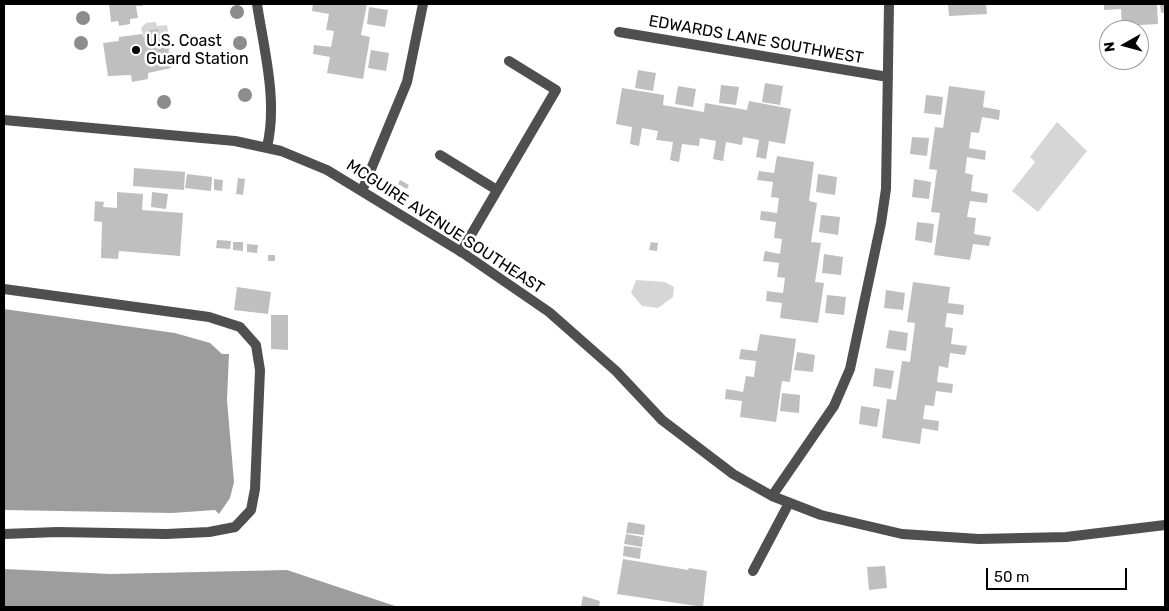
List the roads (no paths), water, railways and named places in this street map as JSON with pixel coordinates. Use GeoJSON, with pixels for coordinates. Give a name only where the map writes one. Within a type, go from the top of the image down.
{"type":"FeatureCollection","features":[{"type":"Feature","properties":{"kind":"street"},"geometry":{"type":"LineString","coordinates":[[258,4],[271,103],[270,130],[266,147]]}},
{"type":"Feature","properties":{"kind":"street"},"geometry":{"type":"LineString","coordinates":[[362,191],[407,82],[423,4]]}},
{"type":"Feature","properties":{"kind":"street"},"geometry":{"type":"LineString","coordinates":[[772,496],[834,406],[850,368],[884,202],[888,144],[889,4]]}},
{"type":"Feature","properties":{"kind":"street","name":"EDWARDS LANE SOUTHWEST"},"geometry":{"type":"LineString","coordinates":[[619,32],[888,77]]}},
{"type":"Feature","properties":{"kind":"street"},"geometry":{"type":"LineString","coordinates":[[461,252],[556,90],[509,61]]}},
{"type":"Feature","properties":{"kind":"street","name":"MCGUIRE AVENUE SOUTHEAST"},"geometry":{"type":"LineString","coordinates":[[4,120],[206,136],[266,147],[327,170],[461,252],[523,294],[569,329],[616,371],[662,420],[733,474],[772,496],[821,515],[861,526],[944,538],[1066,537],[1165,525]]}},
{"type":"Feature","properties":{"kind":"street"},"geometry":{"type":"LineString","coordinates":[[440,155],[497,190]]}},
{"type":"Feature","properties":{"kind":"street"},"geometry":{"type":"LineString","coordinates":[[4,289],[209,317],[240,327],[256,345],[260,370],[255,489],[251,510],[235,527],[209,532],[166,534],[58,532],[4,534]]}},
{"type":"Feature","properties":{"kind":"street"},"geometry":{"type":"LineString","coordinates":[[753,571],[789,503]]}},
{"type":"Feature","properties":{"kind":"place","name":"U.S. Coast Guard Station"},"geometry":{"type":"Point","coordinates":[136,50]}}]}
